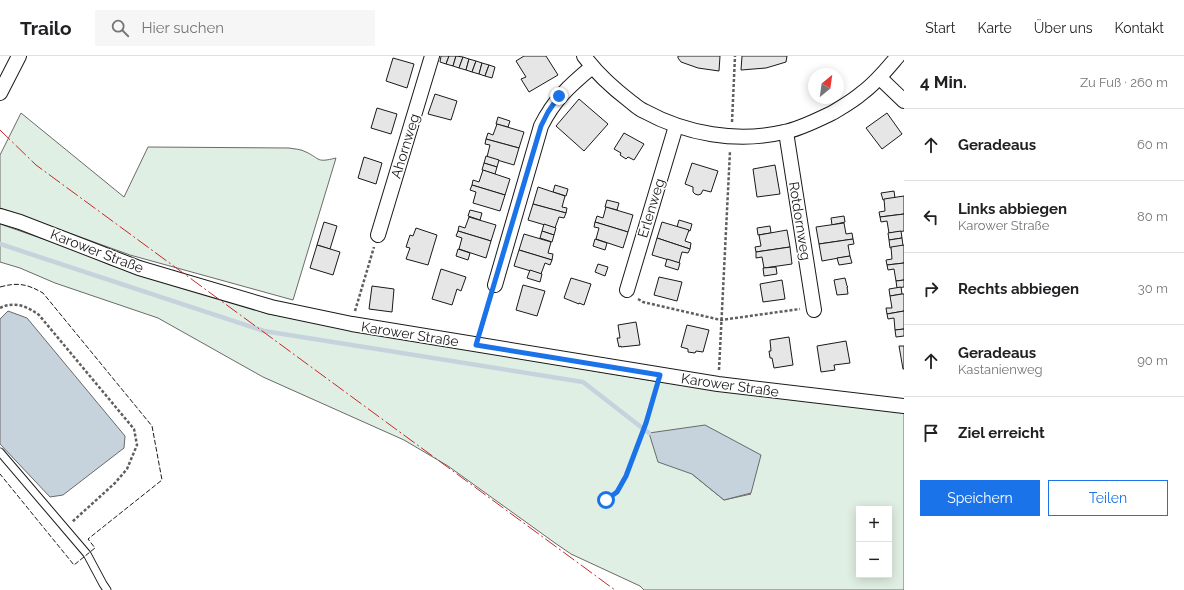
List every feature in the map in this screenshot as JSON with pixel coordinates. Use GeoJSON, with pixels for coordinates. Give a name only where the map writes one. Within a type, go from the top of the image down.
{"type":"FeatureCollection","features":[{"type":"Feature","properties":{"kind":"street"},"geometry":{"type":"LineString","coordinates":[[0,93],[19,56]]}},
{"type":"Feature","properties":{"kind":"street","name":"Ahornweg"},"geometry":{"type":"LineString","coordinates":[[378,235],[432,56]]}},
{"type":"Feature","properties":{"kind":"street"},"geometry":{"type":"LineString","coordinates":[[584,56],[592,68],[619,93],[643,111],[676,126],[704,134],[758,137],[786,132],[819,120],[842,107],[862,94],[880,78],[898,56]]}},
{"type":"Feature","properties":{"kind":"street"},"geometry":{"type":"LineString","coordinates":[[494,285],[541,126],[548,112],[559,96],[592,68]]}},
{"type":"Feature","properties":{"kind":"street"},"geometry":{"type":"LineString","coordinates":[[880,78],[904,101]]}},
{"type":"Feature","properties":{"kind":"street","name":"Erlenweg"},"geometry":{"type":"LineString","coordinates":[[627,290],[676,126]]}},
{"type":"Feature","properties":{"kind":"street","name":"Rotdornweg"},"geometry":{"type":"LineString","coordinates":[[786,132],[814,310]]}},
{"type":"Feature","properties":{"kind":"street","name":"Karower Straße"},"geometry":{"type":"LineString","coordinates":[[0,216],[20,222],[138,268],[270,307],[352,324],[660,375],[718,384],[904,406]]}},
{"type":"Feature","properties":{"kind":"lane"},"geometry":{"type":"LineString","coordinates":[[0,452],[87,554],[107,590]]}},
{"type":"Feature","properties":{"kind":"path"},"geometry":{"type":"LineString","coordinates":[[718,384],[735,56]]}},
{"type":"Feature","properties":{"kind":"path"},"geometry":{"type":"LineString","coordinates":[[352,324],[370,257],[378,235]]}},
{"type":"Feature","properties":{"kind":"path"},"geometry":{"type":"LineString","coordinates":[[476,345],[494,285]]}},
{"type":"Feature","properties":{"kind":"path"},"geometry":{"type":"LineString","coordinates":[[627,290],[643,302],[721,320],[797,309],[814,310]]}},
{"type":"Feature","properties":{"kind":"path"},"geometry":{"type":"LineString","coordinates":[[0,308],[5,305],[15,304],[25,306],[39,315],[134,429],[137,445],[127,468],[115,483],[65,528]]}},
{"type":"Feature","properties":{"kind":"path"},"geometry":{"type":"LineString","coordinates":[[606,500],[617,492],[626,476],[646,423],[660,375]]}},
{"type":"Feature","properties":{"kind":"green space"},"geometry":{"type":"Polygon","coordinates":[[[21,113],[124,197],[148,147],[289,148],[304,151],[319,160],[336,158],[293,300],[130,255],[0,208],[0,155],[21,113]]]}},
{"type":"Feature","properties":{"kind":"green space"},"geometry":{"type":"Polygon","coordinates":[[[0,224],[78,251],[110,265],[269,314],[422,342],[654,381],[904,413],[904,590],[644,590],[640,586],[571,554],[448,466],[404,440],[263,377],[158,318],[55,283],[20,268],[0,262],[0,224]],[[692,474],[724,500],[751,494],[692,474]]]}},
{"type":"Feature","properties":{"kind":"shaded area"},"geometry":{"type":"Polygon","coordinates":[[[8,311],[27,318],[125,436],[124,448],[63,495],[50,497],[0,444],[0,319],[8,311]]]}},
{"type":"Feature","properties":{"kind":"shaded area"},"geometry":{"type":"Polygon","coordinates":[[[705,425],[761,455],[751,493],[724,500],[692,474],[658,462],[649,433],[705,425]]]}},
{"type":"Feature","properties":{"kind":"building"},"geometry":{"type":"Polygon","coordinates":[[[441,56],[449,56],[446,64],[440,62],[441,56]]]}},
{"type":"Feature","properties":{"kind":"building"},"geometry":{"type":"Polygon","coordinates":[[[449,56],[456,56],[453,66],[446,64],[449,56]]]}},
{"type":"Feature","properties":{"kind":"building"},"geometry":{"type":"Polygon","coordinates":[[[456,56],[463,57],[459,68],[453,66],[456,56]]]}},
{"type":"Feature","properties":{"kind":"building"},"geometry":{"type":"Polygon","coordinates":[[[524,56],[546,56],[558,75],[529,92],[521,79],[526,77],[516,61],[524,56]]]}},
{"type":"Feature","properties":{"kind":"building"},"geometry":{"type":"Polygon","coordinates":[[[678,56],[720,56],[719,71],[698,68],[681,62],[678,56]]]}},
{"type":"Feature","properties":{"kind":"building"},"geometry":{"type":"Polygon","coordinates":[[[742,56],[787,56],[786,62],[766,68],[741,70],[742,56]]]}},
{"type":"Feature","properties":{"kind":"building"},"geometry":{"type":"Polygon","coordinates":[[[463,57],[469,59],[466,70],[459,68],[463,57]]]}},
{"type":"Feature","properties":{"kind":"building"},"geometry":{"type":"Polygon","coordinates":[[[393,58],[414,64],[407,88],[386,81],[393,58]]]}},
{"type":"Feature","properties":{"kind":"building"},"geometry":{"type":"Polygon","coordinates":[[[469,59],[476,61],[472,72],[466,70],[469,59]]]}},
{"type":"Feature","properties":{"kind":"building"},"geometry":{"type":"Polygon","coordinates":[[[476,61],[482,63],[479,74],[472,72],[476,61]]]}},
{"type":"Feature","properties":{"kind":"building"},"geometry":{"type":"Polygon","coordinates":[[[482,63],[489,65],[485,76],[479,74],[482,63]]]}},
{"type":"Feature","properties":{"kind":"building"},"geometry":{"type":"Polygon","coordinates":[[[489,65],[495,67],[492,78],[485,76],[489,65]]]}},
{"type":"Feature","properties":{"kind":"building"},"geometry":{"type":"Polygon","coordinates":[[[435,94],[457,101],[451,120],[428,114],[435,94]]]}},
{"type":"Feature","properties":{"kind":"building"},"geometry":{"type":"Polygon","coordinates":[[[579,99],[608,124],[584,151],[556,126],[579,99]]]}},
{"type":"Feature","properties":{"kind":"building"},"geometry":{"type":"Polygon","coordinates":[[[377,108],[397,114],[391,134],[371,128],[377,108]]]}},
{"type":"Feature","properties":{"kind":"building"},"geometry":{"type":"Polygon","coordinates":[[[887,113],[902,134],[882,149],[866,128],[887,113]]]}},
{"type":"Feature","properties":{"kind":"building"},"geometry":{"type":"Polygon","coordinates":[[[498,117],[510,121],[508,127],[496,124],[498,117]]]}},
{"type":"Feature","properties":{"kind":"building"},"geometry":{"type":"Polygon","coordinates":[[[497,124],[524,132],[519,148],[486,139],[488,133],[493,135],[497,124]]]}},
{"type":"Feature","properties":{"kind":"building"},"geometry":{"type":"Polygon","coordinates":[[[624,133],[644,144],[634,160],[628,157],[626,159],[620,155],[621,153],[614,149],[624,133]]]}},
{"type":"Feature","properties":{"kind":"building"},"geometry":{"type":"Polygon","coordinates":[[[486,139],[519,148],[514,165],[487,157],[490,145],[485,144],[486,139]]]}},
{"type":"Feature","properties":{"kind":"building"},"geometry":{"type":"Polygon","coordinates":[[[486,156],[499,160],[497,167],[484,163],[486,156]]]}},
{"type":"Feature","properties":{"kind":"building"},"geometry":{"type":"Polygon","coordinates":[[[364,157],[382,163],[376,184],[358,178],[364,157]]]}},
{"type":"Feature","properties":{"kind":"building"},"geometry":{"type":"Polygon","coordinates":[[[484,163],[497,167],[495,174],[482,170],[484,163]]]}},
{"type":"Feature","properties":{"kind":"building"},"geometry":{"type":"Polygon","coordinates":[[[692,163],[718,171],[711,192],[703,190],[701,194],[698,195],[693,192],[693,187],[685,184],[692,163]]]}},
{"type":"Feature","properties":{"kind":"building"},"geometry":{"type":"Polygon","coordinates":[[[775,165],[780,194],[757,197],[753,169],[775,165]]]}},
{"type":"Feature","properties":{"kind":"building"},"geometry":{"type":"Polygon","coordinates":[[[483,170],[510,179],[505,195],[472,185],[473,180],[479,182],[483,170]]]}},
{"type":"Feature","properties":{"kind":"building"},"geometry":{"type":"Polygon","coordinates":[[[472,185],[505,195],[500,211],[473,203],[476,192],[470,190],[472,185]]]}},
{"type":"Feature","properties":{"kind":"building"},"geometry":{"type":"Polygon","coordinates":[[[555,185],[568,189],[566,196],[553,192],[555,185]]]}},
{"type":"Feature","properties":{"kind":"building"},"geometry":{"type":"Polygon","coordinates":[[[538,187],[565,196],[562,207],[567,208],[566,213],[533,204],[538,187]]]}},
{"type":"Feature","properties":{"kind":"building"},"geometry":{"type":"Polygon","coordinates":[[[894,191],[895,198],[883,200],[881,193],[894,191]]]}},
{"type":"Feature","properties":{"kind":"building"},"geometry":{"type":"Polygon","coordinates":[[[904,196],[904,214],[880,217],[879,212],[885,211],[884,199],[904,196]]]}},
{"type":"Feature","properties":{"kind":"building"},"geometry":{"type":"Polygon","coordinates":[[[607,200],[619,203],[617,210],[605,207],[607,200]]]}},
{"type":"Feature","properties":{"kind":"building"},"geometry":{"type":"Polygon","coordinates":[[[533,204],[566,213],[564,218],[559,217],[555,228],[528,220],[533,204]]]}},
{"type":"Feature","properties":{"kind":"building"},"geometry":{"type":"Polygon","coordinates":[[[606,207],[633,215],[628,232],[595,222],[597,216],[603,218],[606,207]]]}},
{"type":"Feature","properties":{"kind":"building"},"geometry":{"type":"Polygon","coordinates":[[[470,210],[482,213],[480,220],[468,216],[470,210]]]}},
{"type":"Feature","properties":{"kind":"building"},"geometry":{"type":"Polygon","coordinates":[[[904,214],[904,231],[889,233],[887,221],[881,222],[880,217],[904,214]]]}},
{"type":"Feature","properties":{"kind":"building"},"geometry":{"type":"Polygon","coordinates":[[[844,216],[845,222],[832,225],[831,218],[844,216]]]}},
{"type":"Feature","properties":{"kind":"building"},"geometry":{"type":"Polygon","coordinates":[[[469,217],[496,225],[491,241],[458,231],[459,226],[465,228],[469,217]]]}},
{"type":"Feature","properties":{"kind":"building"},"geometry":{"type":"Polygon","coordinates":[[[679,220],[692,224],[690,231],[677,227],[679,220]]]}},
{"type":"Feature","properties":{"kind":"building"},"geometry":{"type":"Polygon","coordinates":[[[324,222],[337,226],[330,249],[317,245],[324,222]]]}},
{"type":"Feature","properties":{"kind":"building"},"geometry":{"type":"Polygon","coordinates":[[[595,222],[628,232],[623,248],[596,239],[599,228],[594,227],[595,222]]]}},
{"type":"Feature","properties":{"kind":"building"},"geometry":{"type":"Polygon","coordinates":[[[662,222],[689,230],[685,241],[691,243],[690,249],[657,238],[662,222]]]}},
{"type":"Feature","properties":{"kind":"building"},"geometry":{"type":"Polygon","coordinates":[[[844,223],[846,234],[852,233],[853,239],[819,244],[816,227],[844,223]]]}},
{"type":"Feature","properties":{"kind":"building"},"geometry":{"type":"Polygon","coordinates":[[[544,224],[556,228],[554,235],[542,231],[544,224]]]}},
{"type":"Feature","properties":{"kind":"building"},"geometry":{"type":"Polygon","coordinates":[[[770,226],[771,233],[758,235],[757,228],[770,226]]]}},
{"type":"Feature","properties":{"kind":"building"},"geometry":{"type":"Polygon","coordinates":[[[416,228],[437,235],[428,265],[406,259],[410,248],[406,247],[410,235],[413,236],[416,228]]]}},
{"type":"Feature","properties":{"kind":"building"},"geometry":{"type":"Polygon","coordinates":[[[787,230],[790,247],[756,252],[755,247],[761,246],[759,235],[787,230]]]}},
{"type":"Feature","properties":{"kind":"building"},"geometry":{"type":"Polygon","coordinates":[[[458,231],[491,241],[486,258],[459,249],[462,238],[456,236],[458,231]]]}},
{"type":"Feature","properties":{"kind":"building"},"geometry":{"type":"Polygon","coordinates":[[[542,231],[554,235],[552,242],[540,238],[542,231]]]}},
{"type":"Feature","properties":{"kind":"building"},"geometry":{"type":"Polygon","coordinates":[[[901,231],[902,238],[889,240],[888,233],[901,231]]]}},
{"type":"Feature","properties":{"kind":"building"},"geometry":{"type":"Polygon","coordinates":[[[524,234],[551,242],[548,253],[553,254],[552,260],[519,250],[524,234]]]}},
{"type":"Feature","properties":{"kind":"building"},"geometry":{"type":"Polygon","coordinates":[[[657,238],[690,249],[688,253],[682,252],[679,263],[652,255],[657,238]]]}},
{"type":"Feature","properties":{"kind":"building"},"geometry":{"type":"Polygon","coordinates":[[[902,238],[903,246],[890,248],[889,240],[902,238]]]}},
{"type":"Feature","properties":{"kind":"building"},"geometry":{"type":"Polygon","coordinates":[[[595,239],[607,243],[605,250],[593,246],[595,239]]]}},
{"type":"Feature","properties":{"kind":"building"},"geometry":{"type":"Polygon","coordinates":[[[853,239],[854,244],[848,245],[850,256],[822,261],[819,244],[853,239]]]}},
{"type":"Feature","properties":{"kind":"building"},"geometry":{"type":"Polygon","coordinates":[[[317,245],[340,252],[333,275],[310,268],[317,245]]]}},
{"type":"Feature","properties":{"kind":"building"},"geometry":{"type":"Polygon","coordinates":[[[904,245],[904,263],[887,265],[886,260],[892,259],[891,247],[904,245]]]}},
{"type":"Feature","properties":{"kind":"building"},"geometry":{"type":"Polygon","coordinates":[[[790,247],[792,264],[764,268],[762,257],[756,258],[756,252],[790,247]]]}},
{"type":"Feature","properties":{"kind":"building"},"geometry":{"type":"Polygon","coordinates":[[[458,249],[470,253],[468,260],[456,256],[458,249]]]}},
{"type":"Feature","properties":{"kind":"building"},"geometry":{"type":"Polygon","coordinates":[[[519,250],[552,260],[550,265],[545,263],[541,274],[514,266],[519,250]]]}},
{"type":"Feature","properties":{"kind":"building"},"geometry":{"type":"Polygon","coordinates":[[[850,256],[852,263],[839,265],[837,258],[850,256]]]}},
{"type":"Feature","properties":{"kind":"building"},"geometry":{"type":"Polygon","coordinates":[[[667,259],[680,263],[678,270],[665,266],[667,259]]]}},
{"type":"Feature","properties":{"kind":"building"},"geometry":{"type":"Polygon","coordinates":[[[904,263],[904,280],[896,281],[894,269],[888,270],[887,265],[904,263]]]}},
{"type":"Feature","properties":{"kind":"building"},"geometry":{"type":"Polygon","coordinates":[[[598,264],[608,267],[605,276],[595,272],[598,264]]]}},
{"type":"Feature","properties":{"kind":"building"},"geometry":{"type":"Polygon","coordinates":[[[776,267],[777,274],[764,276],[763,268],[776,267]]]}},
{"type":"Feature","properties":{"kind":"building"},"geometry":{"type":"Polygon","coordinates":[[[441,269],[466,277],[461,291],[457,289],[452,305],[432,299],[441,269]]]}},
{"type":"Feature","properties":{"kind":"building"},"geometry":{"type":"Polygon","coordinates":[[[530,270],[542,274],[540,282],[527,278],[530,270]]]}},
{"type":"Feature","properties":{"kind":"building"},"geometry":{"type":"Polygon","coordinates":[[[659,277],[682,282],[677,301],[654,295],[659,277]]]}},
{"type":"Feature","properties":{"kind":"building"},"geometry":{"type":"Polygon","coordinates":[[[571,278],[591,284],[584,305],[564,298],[571,278]]]}},
{"type":"Feature","properties":{"kind":"building"},"geometry":{"type":"Polygon","coordinates":[[[845,278],[848,287],[848,294],[837,295],[834,280],[845,278]]]}},
{"type":"Feature","properties":{"kind":"building"},"geometry":{"type":"Polygon","coordinates":[[[782,280],[785,299],[763,302],[760,284],[782,280]]]}},
{"type":"Feature","properties":{"kind":"building"},"geometry":{"type":"Polygon","coordinates":[[[904,280],[904,287],[897,288],[896,281],[904,280]]]}},
{"type":"Feature","properties":{"kind":"building"},"geometry":{"type":"Polygon","coordinates":[[[523,285],[545,291],[537,316],[516,310],[523,285]]]}},
{"type":"Feature","properties":{"kind":"building"},"geometry":{"type":"Polygon","coordinates":[[[372,286],[394,289],[392,312],[369,309],[372,286]]]}},
{"type":"Feature","properties":{"kind":"building"},"geometry":{"type":"Polygon","coordinates":[[[901,287],[902,294],[890,296],[889,289],[901,287]]]}},
{"type":"Feature","properties":{"kind":"building"},"geometry":{"type":"Polygon","coordinates":[[[904,294],[904,311],[887,314],[886,308],[892,308],[890,296],[904,294]]]}},
{"type":"Feature","properties":{"kind":"building"},"geometry":{"type":"Polygon","coordinates":[[[904,311],[904,329],[895,330],[894,318],[888,319],[887,314],[904,311]]]}},
{"type":"Feature","properties":{"kind":"building"},"geometry":{"type":"Polygon","coordinates":[[[636,322],[640,345],[619,347],[617,338],[620,338],[618,325],[636,322]]]}},
{"type":"Feature","properties":{"kind":"building"},"geometry":{"type":"Polygon","coordinates":[[[687,325],[709,330],[703,352],[688,352],[688,349],[681,347],[687,325]]]}},
{"type":"Feature","properties":{"kind":"building"},"geometry":{"type":"Polygon","coordinates":[[[904,329],[904,336],[896,337],[895,330],[904,329]]]}},
{"type":"Feature","properties":{"kind":"building"},"geometry":{"type":"Polygon","coordinates":[[[789,337],[793,365],[774,368],[769,351],[771,351],[770,340],[789,337]]]}},
{"type":"Feature","properties":{"kind":"building"},"geometry":{"type":"Polygon","coordinates":[[[846,341],[850,363],[834,365],[835,370],[821,372],[817,346],[846,341]]]}},
{"type":"Feature","properties":{"kind":"building"},"geometry":{"type":"Polygon","coordinates":[[[899,346],[904,346],[904,369],[903,369],[899,346]]]}},
{"type":"Feature","properties":{"kind":"waterway"},"geometry":{"type":"LineString","coordinates":[[0,244],[264,331],[583,382],[641,427]]}},
{"type":"Feature","properties":{"kind":"waterway"},"geometry":{"type":"LineString","coordinates":[[645,430],[649,433]]}},
{"type":"Feature","properties":{"kind":"fence"},"geometry":{"type":"LineString","coordinates":[[0,287],[17,284],[27,286],[43,293],[152,426],[162,480],[88,539],[95,548],[74,565],[0,474]]}},
{"type":"Feature","properties":{"kind":"power"},"geometry":{"type":"LineString","coordinates":[[0,130],[36,165],[615,590]]}},
{"type":"Feature","properties":{"kind":"route"},"geometry":{"type":"LineString","coordinates":[[559,96],[548,112],[541,126],[476,345],[660,375],[646,423],[626,476],[617,492],[606,500]]}}]}
